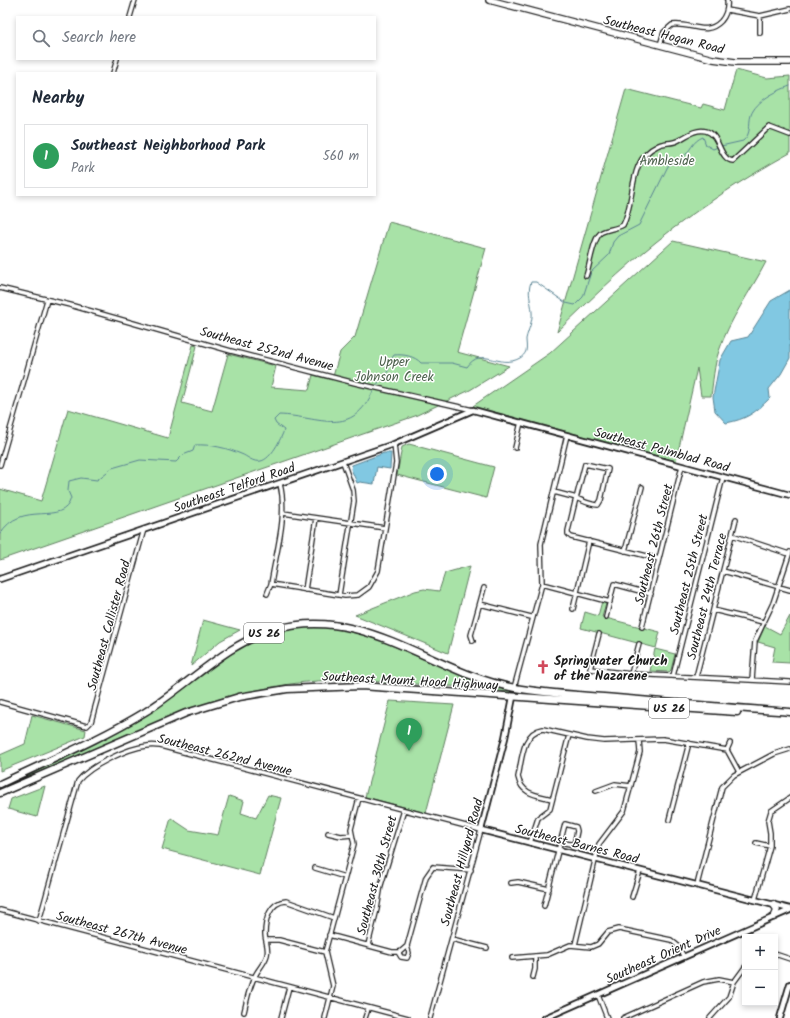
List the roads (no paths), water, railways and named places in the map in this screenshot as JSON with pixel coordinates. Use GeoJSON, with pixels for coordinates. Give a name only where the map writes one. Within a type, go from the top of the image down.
{"type":"FeatureCollection","features":[{"type":"Feature","properties":{"kind":"highway","name":"Southeast Mount Hood Highway"},"geometry":{"type":"LineString","coordinates":[[0,784],[136,717],[161,701],[219,657],[245,641],[267,632],[293,625],[331,624],[362,630],[384,637],[462,673],[514,688],[557,693],[790,712]]}},
{"type":"Feature","properties":{"kind":"highway","name":"Southeast Mount Hood Highway"},"geometry":{"type":"LineString","coordinates":[[0,793],[186,713],[216,703],[258,693],[305,687],[343,686],[790,716]]}},
{"type":"Feature","properties":{"kind":"highway"},"geometry":{"type":"LineString","coordinates":[[513,697],[516,693],[549,695],[557,693]]}},
{"type":"Feature","properties":{"kind":"main road","name":"Southeast Hogan Road"},"geometry":{"type":"LineString","coordinates":[[489,0],[724,61],[790,62]]}},
{"type":"Feature","properties":{"kind":"main road"},"geometry":{"type":"LineString","coordinates":[[773,904],[777,910],[774,917]]}},
{"type":"Feature","properties":{"kind":"street"},"geometry":{"type":"LineString","coordinates":[[130,16],[135,0]]}},
{"type":"Feature","properties":{"kind":"street"},"geometry":{"type":"LineString","coordinates":[[660,45],[664,32],[670,26],[678,24],[700,29],[710,28],[719,22],[727,10],[728,0]]}},
{"type":"Feature","properties":{"kind":"street"},"geometry":{"type":"LineString","coordinates":[[727,10],[760,16],[790,9]]}},
{"type":"Feature","properties":{"kind":"street"},"geometry":{"type":"LineString","coordinates":[[760,16],[760,33]]}},
{"type":"Feature","properties":{"kind":"street"},"geometry":{"type":"LineString","coordinates":[[113,72],[117,60]]}},
{"type":"Feature","properties":{"kind":"street"},"geometry":{"type":"LineString","coordinates":[[586,276],[590,266],[596,239],[602,232],[623,225],[638,166],[654,148],[660,144],[673,143],[696,132],[704,130],[711,134],[724,155],[729,160],[733,161],[769,128],[790,135]]}},
{"type":"Feature","properties":{"kind":"street","name":"Southeast 252nd Avenue"},"geometry":{"type":"LineString","coordinates":[[0,288],[368,386],[529,424]]}},
{"type":"Feature","properties":{"kind":"street"},"geometry":{"type":"LineString","coordinates":[[0,465],[47,300]]}},
{"type":"Feature","properties":{"kind":"street","name":"Southeast Telford Road"},"geometry":{"type":"LineString","coordinates":[[0,579],[394,444],[473,410]]}},
{"type":"Feature","properties":{"kind":"street"},"geometry":{"type":"LineString","coordinates":[[514,448],[521,422]]}},
{"type":"Feature","properties":{"kind":"street","name":"Southeast Palmblad Road"},"geometry":{"type":"LineString","coordinates":[[529,424],[790,495]]}},
{"type":"Feature","properties":{"kind":"street"},"geometry":{"type":"LineString","coordinates":[[514,688],[542,584],[541,544],[568,435]]}},
{"type":"Feature","properties":{"kind":"street"},"geometry":{"type":"LineString","coordinates":[[271,584],[351,596],[365,591],[373,582],[378,571],[396,463],[394,444]]}},
{"type":"Feature","properties":{"kind":"street"},"geometry":{"type":"LineString","coordinates":[[339,595],[351,524],[354,495],[343,462]]}},
{"type":"Feature","properties":{"kind":"street"},"geometry":{"type":"LineString","coordinates":[[554,492],[576,498],[598,505],[601,500],[608,470],[586,464],[576,498],[568,534],[625,551],[659,559]]}},
{"type":"Feature","properties":{"kind":"street","name":"Southeast 26th Street"},"geometry":{"type":"LineString","coordinates":[[642,627],[682,466]]}},
{"type":"Feature","properties":{"kind":"street","name":"Southeast 25th Street"},"geometry":{"type":"LineString","coordinates":[[673,676],[723,477]]}},
{"type":"Feature","properties":{"kind":"street"},"geometry":{"type":"LineString","coordinates":[[267,594],[271,584],[283,513],[284,501],[280,484]]}},
{"type":"Feature","properties":{"kind":"street"},"geometry":{"type":"LineString","coordinates":[[625,551],[642,487]]}},
{"type":"Feature","properties":{"kind":"street"},"geometry":{"type":"LineString","coordinates":[[283,513],[385,528]]}},
{"type":"Feature","properties":{"kind":"street"},"geometry":{"type":"LineString","coordinates":[[305,590],[316,518]]}},
{"type":"Feature","properties":{"kind":"street","name":"Southeast 24th Terrace"},"geometry":{"type":"LineString","coordinates":[[696,677],[736,519]]}},
{"type":"Feature","properties":{"kind":"street","name":"Southeast Callister Road"},"geometry":{"type":"LineString","coordinates":[[0,702],[83,726],[89,724],[94,716],[144,529]]}},
{"type":"Feature","properties":{"kind":"street"},"geometry":{"type":"LineString","coordinates":[[732,535],[790,553],[773,603],[755,641],[752,680]]}},
{"type":"Feature","properties":{"kind":"street"},"geometry":{"type":"LineString","coordinates":[[572,609],[589,541]]}},
{"type":"Feature","properties":{"kind":"street"},"geometry":{"type":"LineString","coordinates":[[723,570],[790,590]]}},
{"type":"Feature","properties":{"kind":"street"},"geometry":{"type":"LineString","coordinates":[[542,584],[610,602]]}},
{"type":"Feature","properties":{"kind":"street"},"geometry":{"type":"LineString","coordinates":[[606,617],[614,584],[651,594]]}},
{"type":"Feature","properties":{"kind":"street"},"geometry":{"type":"LineString","coordinates":[[473,641],[471,635],[484,588]]}},
{"type":"Feature","properties":{"kind":"street"},"geometry":{"type":"LineString","coordinates":[[480,604],[532,617]]}},
{"type":"Feature","properties":{"kind":"street"},"geometry":{"type":"LineString","coordinates":[[713,610],[763,622]]}},
{"type":"Feature","properties":{"kind":"street"},"geometry":{"type":"LineString","coordinates":[[599,634],[590,669],[631,674],[790,682]]}},
{"type":"Feature","properties":{"kind":"street"},"geometry":{"type":"LineString","coordinates":[[631,674],[639,644]]}},
{"type":"Feature","properties":{"kind":"street","name":"Southeast Hillyard Road"},"geometry":{"type":"LineString","coordinates":[[430,1018],[471,870],[505,738],[513,697]]}},
{"type":"Feature","properties":{"kind":"street"},"geometry":{"type":"LineString","coordinates":[[552,799],[528,793],[520,786],[518,777],[530,735],[538,730],[543,729],[604,741],[663,739],[727,750]]}},
{"type":"Feature","properties":{"kind":"street"},"geometry":{"type":"LineString","coordinates":[[530,843],[538,818],[550,809],[569,735]]}},
{"type":"Feature","properties":{"kind":"street"},"geometry":{"type":"LineString","coordinates":[[575,945],[595,859],[601,840],[624,811],[640,752],[639,740]]}},
{"type":"Feature","properties":{"kind":"street"},"geometry":{"type":"LineString","coordinates":[[669,820],[689,743]]}},
{"type":"Feature","properties":{"kind":"street"},"geometry":{"type":"LineString","coordinates":[[727,750],[730,743]]}},
{"type":"Feature","properties":{"kind":"street","name":"Southeast 262nd Avenue"},"geometry":{"type":"LineString","coordinates":[[39,920],[73,794],[78,781],[89,770],[139,747],[157,745],[359,798]]}},
{"type":"Feature","properties":{"kind":"street"},"geometry":{"type":"LineString","coordinates":[[697,885],[720,792],[728,781],[739,772],[774,754],[790,749]]}},
{"type":"Feature","properties":{"kind":"street"},"geometry":{"type":"LineString","coordinates":[[727,750],[739,772]]}},
{"type":"Feature","properties":{"kind":"street"},"geometry":{"type":"LineString","coordinates":[[596,791],[615,784],[630,786]]}},
{"type":"Feature","properties":{"kind":"street"},"geometry":{"type":"LineString","coordinates":[[325,1018],[333,983],[325,952],[354,844],[352,825],[359,798]]}},
{"type":"Feature","properties":{"kind":"street","name":"Southeast Barnes Road"},"geometry":{"type":"LineString","coordinates":[[359,798],[790,909]]}},
{"type":"Feature","properties":{"kind":"street"},"geometry":{"type":"LineString","coordinates":[[756,900],[770,846],[768,821],[771,810],[790,798]]}},
{"type":"Feature","properties":{"kind":"street","name":"Southeast 30th Street"},"geometry":{"type":"LineString","coordinates":[[368,946],[378,909],[381,885],[404,810]]}},
{"type":"Feature","properties":{"kind":"street"},"geometry":{"type":"LineString","coordinates":[[544,906],[560,850],[565,824],[576,828],[572,853]]}},
{"type":"Feature","properties":{"kind":"street"},"geometry":{"type":"LineString","coordinates":[[328,832],[341,836],[352,835]]}},
{"type":"Feature","properties":{"kind":"street"},"geometry":{"type":"LineString","coordinates":[[562,842],[574,845]]}},
{"type":"Feature","properties":{"kind":"street"},"geometry":{"type":"LineString","coordinates":[[756,843],[770,846]]}},
{"type":"Feature","properties":{"kind":"street"},"geometry":{"type":"LineString","coordinates":[[430,863],[433,867],[471,870]]}},
{"type":"Feature","properties":{"kind":"street"},"geometry":{"type":"LineString","coordinates":[[400,951],[401,957],[407,958],[409,953],[407,946],[426,877],[433,867]]}},
{"type":"Feature","properties":{"kind":"street"},"geometry":{"type":"LineString","coordinates":[[315,868],[345,877]]}},
{"type":"Feature","properties":{"kind":"street"},"geometry":{"type":"LineString","coordinates":[[632,897],[640,871]]}},
{"type":"Feature","properties":{"kind":"street"},"geometry":{"type":"LineString","coordinates":[[511,883],[518,882],[549,889]]}},
{"type":"Feature","properties":{"kind":"street"},"geometry":{"type":"LineString","coordinates":[[244,1012],[254,977],[267,956],[268,949],[265,928],[270,910],[277,903],[286,901],[334,918]]}},
{"type":"Feature","properties":{"kind":"street","name":"Southeast Orient Drive"},"geometry":{"type":"LineString","coordinates":[[545,1018],[790,909]]}},
{"type":"Feature","properties":{"kind":"street","name":"Southeast 267th Avenue"},"geometry":{"type":"LineString","coordinates":[[0,910],[408,1018]]}},
{"type":"Feature","properties":{"kind":"street"},"geometry":{"type":"LineString","coordinates":[[512,958],[550,954],[563,947],[575,945],[587,948],[594,946],[608,932],[622,929],[671,940],[677,945],[684,957]]}},
{"type":"Feature","properties":{"kind":"street"},"geometry":{"type":"LineString","coordinates":[[329,935],[392,952],[400,951],[407,946]]}},
{"type":"Feature","properties":{"kind":"street"},"geometry":{"type":"LineString","coordinates":[[452,939],[487,948]]}},
{"type":"Feature","properties":{"kind":"street"},"geometry":{"type":"LineString","coordinates":[[266,940],[279,940],[325,952]]}},
{"type":"Feature","properties":{"kind":"street"},"geometry":{"type":"LineString","coordinates":[[778,955],[790,958]]}},
{"type":"Feature","properties":{"kind":"street"},"geometry":{"type":"LineString","coordinates":[[533,978],[535,956]]}},
{"type":"Feature","properties":{"kind":"street"},"geometry":{"type":"LineString","coordinates":[[710,1018],[729,997],[734,982],[743,970]]}},
{"type":"Feature","properties":{"kind":"street"},"geometry":{"type":"LineString","coordinates":[[623,1018],[703,982],[719,979],[734,982]]}},
{"type":"Feature","properties":{"kind":"street"},"geometry":{"type":"LineString","coordinates":[[780,1018],[790,984]]}},
{"type":"Feature","properties":{"kind":"street"},"geometry":{"type":"LineString","coordinates":[[281,1018],[289,987]]}},
{"type":"Feature","properties":{"kind":"street"},"geometry":{"type":"LineString","coordinates":[[598,995],[607,1018]]}},
{"type":"Feature","properties":{"kind":"street"},"geometry":{"type":"LineString","coordinates":[[365,1018],[368,1008]]}},
{"type":"Feature","properties":{"kind":"water"},"geometry":{"type":"Polygon","coordinates":[[[790,290],[790,358],[781,374],[769,389],[770,398],[750,415],[740,420],[726,423],[715,411],[713,397],[720,360],[731,341],[748,337],[771,301],[790,290]]]}},
{"type":"Feature","properties":{"kind":"water"},"geometry":{"type":"Polygon","coordinates":[[[384,453],[391,453],[390,469],[377,467],[374,484],[357,483],[351,469],[352,465],[384,453]]]}},
{"type":"Feature","properties":{"kind":"waterway"},"geometry":{"type":"LineString","coordinates":[[721,146],[743,141],[748,135],[751,115],[757,105],[773,94],[790,86]]}},
{"type":"Feature","properties":{"kind":"waterway"},"geometry":{"type":"LineString","coordinates":[[375,387],[388,371],[389,362],[394,355],[409,356],[421,363],[452,363],[467,367],[479,358],[505,361],[512,361],[521,358],[526,351],[526,339],[532,319],[529,293],[531,282],[536,282],[566,303],[575,305],[583,297],[591,272],[609,255],[613,242],[618,236],[639,225],[668,166],[685,155],[696,141],[703,137],[706,145],[713,149],[718,147]]}},
{"type":"Feature","properties":{"kind":"waterway"},"geometry":{"type":"LineString","coordinates":[[0,534],[9,523],[19,517],[51,513],[67,507],[71,498],[68,491],[69,481],[81,478],[97,480],[112,468],[140,460],[176,462],[183,455],[193,451],[195,445],[201,445],[224,448],[253,460],[261,461],[272,453],[283,434],[284,430],[276,424],[274,420],[279,415],[334,422],[345,420],[356,415],[365,405],[374,389]]}},
{"type":"Feature","properties":{"kind":"place","name":"Springwater Church of the Nazarene"},"geometry":{"type":"Point","coordinates":[543,667]}},
{"type":"Feature","properties":{"kind":"place","name":"Southeast Neighborhood Park"},"geometry":{"type":"Point","coordinates":[409,751]}},
{"type":"Feature","properties":{"kind":"park label","name":"Ambleside"},"geometry":{"type":"Point","coordinates":[667,160]}},
{"type":"Feature","properties":{"kind":"park label","name":"Upper Johnson Creek"},"geometry":{"type":"Point","coordinates":[394,368]}}]}
